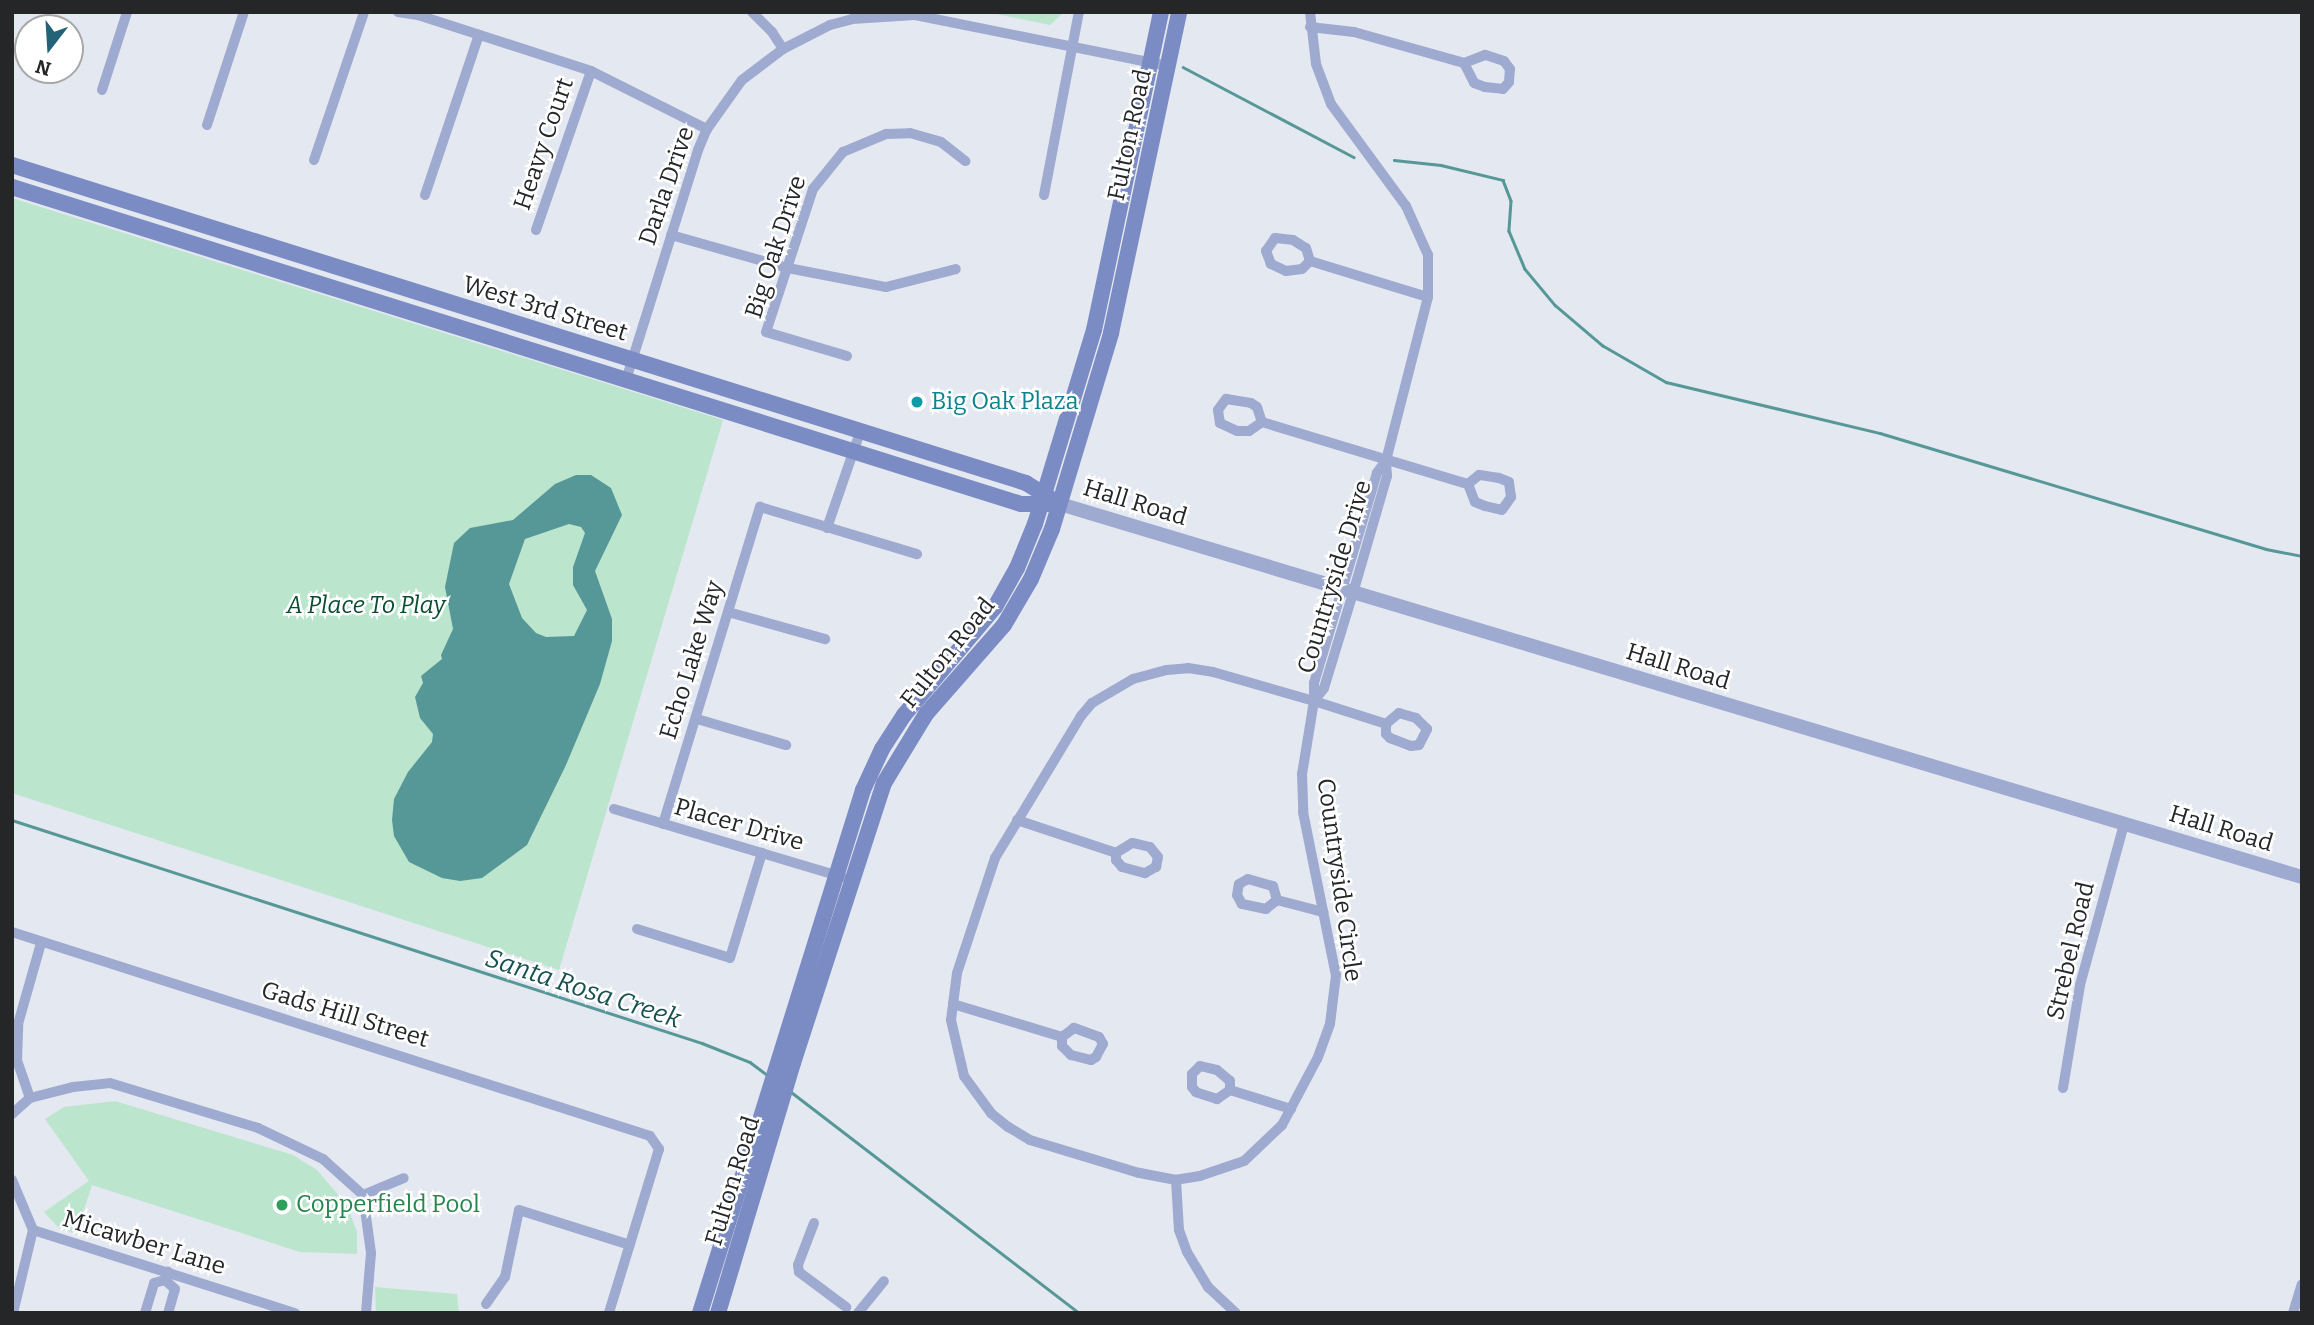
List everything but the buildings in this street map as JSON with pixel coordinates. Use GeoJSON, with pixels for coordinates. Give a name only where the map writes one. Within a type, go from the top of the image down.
{"type":"FeatureCollection","features":[{"type":"Feature","properties":{"kind":"main road","name":"Fulton Road"},"geometry":{"type":"LineString","coordinates":[[718,1313],[775,1122],[787,1058],[855,810],[882,750],[917,699],[968,643],[995,607],[1023,555],[1043,499],[1094,330],[1161,12]]}},
{"type":"Feature","properties":{"kind":"main road","name":"Fulton Road"},"geometry":{"type":"LineString","coordinates":[[700,1313],[763,1110],[787,1058],[852,880],[875,807],[893,766],[926,714],[981,654],[1015,608],[1039,562],[1060,504],[1111,333],[1180,12]]}},
{"type":"Feature","properties":{"kind":"main road","name":"West 3rd Street"},"geometry":{"type":"LineString","coordinates":[[12,165],[1026,483],[1043,499],[1060,504]]}},
{"type":"Feature","properties":{"kind":"main road","name":"West 3rd Street"},"geometry":{"type":"LineString","coordinates":[[12,187],[1021,504],[1043,499]]}},
{"type":"Feature","properties":{"kind":"street"},"geometry":{"type":"LineString","coordinates":[[102,90],[127,12]]}},
{"type":"Feature","properties":{"kind":"street"},"geometry":{"type":"LineString","coordinates":[[207,125],[244,12]]}},
{"type":"Feature","properties":{"kind":"street"},"geometry":{"type":"LineString","coordinates":[[314,160],[364,12]]}},
{"type":"Feature","properties":{"kind":"street"},"geometry":{"type":"LineString","coordinates":[[397,12],[418,15],[591,71],[707,130]]}},
{"type":"Feature","properties":{"kind":"street"},"geometry":{"type":"LineString","coordinates":[[752,12],[783,49]]}},
{"type":"Feature","properties":{"kind":"street"},"geometry":{"type":"LineString","coordinates":[[1045,195],[1079,12]]}},
{"type":"Feature","properties":{"kind":"street","name":"Countryside Drive"},"geometry":{"type":"LineString","coordinates":[[1310,12],[1317,64],[1331,104],[1406,206],[1428,255],[1428,297],[1386,460],[1377,473],[1347,591],[1314,683],[1314,701]]}},
{"type":"Feature","properties":{"kind":"street","name":"Darla Drive"},"geometry":{"type":"LineString","coordinates":[[626,380],[707,130],[742,80],[783,49],[831,25],[852,19],[894,15],[933,17],[1168,66]]}},
{"type":"Feature","properties":{"kind":"street"},"geometry":{"type":"LineString","coordinates":[[1310,27],[1354,32],[1464,63]]}},
{"type":"Feature","properties":{"kind":"street"},"geometry":{"type":"LineString","coordinates":[[425,195],[479,35]]}},
{"type":"Feature","properties":{"kind":"street","name":"Heavy Court"},"geometry":{"type":"LineString","coordinates":[[536,230],[591,71]]}},
{"type":"Feature","properties":{"kind":"street","name":"Big Oak Drive"},"geometry":{"type":"LineString","coordinates":[[847,356],[766,332],[813,189],[843,152],[886,134],[910,133],[941,142],[965,161]]}},
{"type":"Feature","properties":{"kind":"street"},"geometry":{"type":"LineString","coordinates":[[671,235],[788,268],[886,287],[956,269]]}},
{"type":"Feature","properties":{"kind":"street"},"geometry":{"type":"LineString","coordinates":[[1310,261],[1428,297]]}},
{"type":"Feature","properties":{"kind":"street"},"geometry":{"type":"LineString","coordinates":[[1262,422],[1468,484]]}},
{"type":"Feature","properties":{"kind":"street"},"geometry":{"type":"LineString","coordinates":[[860,432],[827,528],[917,554]]}},
{"type":"Feature","properties":{"kind":"street","name":"Hall Road"},"geometry":{"type":"LineString","coordinates":[[1060,504],[2302,877]]}},
{"type":"Feature","properties":{"kind":"street","name":"Echo Lake Way"},"geometry":{"type":"LineString","coordinates":[[663,824],[760,507],[827,528]]}},
{"type":"Feature","properties":{"kind":"street"},"geometry":{"type":"LineString","coordinates":[[729,612],[825,639]]}},
{"type":"Feature","properties":{"kind":"street","name":"Countryside Circle"},"geometry":{"type":"LineString","coordinates":[[1188,668],[1213,671],[1314,701],[1302,774],[1303,812],[1336,975],[1334,1003],[1317,1059],[1291,1109],[1266,1142],[1244,1161],[1200,1176],[1176,1180],[1139,1173],[1030,1140],[1008,1127],[991,1113],[964,1076],[954,1040],[953,1004],[957,973],[995,859],[1081,716],[1102,696],[1133,679],[1167,670],[1188,668]]}},
{"type":"Feature","properties":{"kind":"street"},"geometry":{"type":"LineString","coordinates":[[1314,701],[1386,724]]}},
{"type":"Feature","properties":{"kind":"street"},"geometry":{"type":"LineString","coordinates":[[697,719],[786,745]]}},
{"type":"Feature","properties":{"kind":"street","name":"Placer Drive"},"geometry":{"type":"LineString","coordinates":[[614,809],[852,880]]}},
{"type":"Feature","properties":{"kind":"street"},"geometry":{"type":"LineString","coordinates":[[1017,820],[1116,853]]}},
{"type":"Feature","properties":{"kind":"street","name":"Strebel Road"},"geometry":{"type":"LineString","coordinates":[[2063,1088],[2080,985],[2124,824]]}},
{"type":"Feature","properties":{"kind":"street"},"geometry":{"type":"LineString","coordinates":[[637,929],[730,958],[762,853]]}},
{"type":"Feature","properties":{"kind":"street"},"geometry":{"type":"LineString","coordinates":[[1277,900],[1323,912]]}},
{"type":"Feature","properties":{"kind":"street","name":"Gads Hill Street"},"geometry":{"type":"LineString","coordinates":[[12,932],[41,943],[139,970],[650,1136],[659,1149],[629,1244]]}},
{"type":"Feature","properties":{"kind":"street"},"geometry":{"type":"LineString","coordinates":[[30,1098],[17,1061],[18,1024],[41,943]]}},
{"type":"Feature","properties":{"kind":"street"},"geometry":{"type":"LineString","coordinates":[[953,1004],[1062,1037]]}},
{"type":"Feature","properties":{"kind":"street"},"geometry":{"type":"LineString","coordinates":[[12,1114],[30,1098],[73,1087],[110,1083],[258,1128],[323,1158],[363,1195],[371,1253],[363,1312]]}},
{"type":"Feature","properties":{"kind":"street"},"geometry":{"type":"LineString","coordinates":[[1230,1090],[1291,1109]]}},
{"type":"Feature","properties":{"kind":"street"},"geometry":{"type":"LineString","coordinates":[[363,1195],[404,1178]]}},
{"type":"Feature","properties":{"kind":"street","name":"Micawber Lane"},"geometry":{"type":"LineString","coordinates":[[12,1180],[33,1230],[166,1275],[295,1313]]}},
{"type":"Feature","properties":{"kind":"street"},"geometry":{"type":"LineString","coordinates":[[1176,1180],[1179,1230],[1187,1252],[1208,1287],[1236,1313]]}},
{"type":"Feature","properties":{"kind":"street"},"geometry":{"type":"LineString","coordinates":[[486,1304],[505,1277],[519,1210],[629,1244],[609,1313]]}},
{"type":"Feature","properties":{"kind":"street"},"geometry":{"type":"LineString","coordinates":[[814,1223],[798,1265],[799,1272],[847,1311]]}},
{"type":"Feature","properties":{"kind":"street"},"geometry":{"type":"LineString","coordinates":[[13,1313],[33,1230]]}},
{"type":"Feature","properties":{"kind":"street"},"geometry":{"type":"LineString","coordinates":[[145,1313],[154,1283],[166,1275],[175,1289],[168,1313]]}},
{"type":"Feature","properties":{"kind":"street"},"geometry":{"type":"LineString","coordinates":[[858,1313],[884,1281]]}},
{"type":"Feature","properties":{"kind":"street"},"geometry":{"type":"LineString","coordinates":[[2293,1313],[2302,1284]]}},
{"type":"Feature","properties":{"kind":"green space"},"geometry":{"type":"Polygon","coordinates":[[[986,12],[1064,12],[1050,25],[986,12]]]}},
{"type":"Feature","properties":{"kind":"green space","name":"A Place To Play"},"geometry":{"type":"Polygon","coordinates":[[[12,198],[723,420],[559,970],[12,793],[12,198]]]}},
{"type":"Feature","properties":{"kind":"green space"},"geometry":{"type":"Polygon","coordinates":[[[115,1101],[293,1155],[317,1170],[347,1205],[357,1232],[357,1254],[300,1252],[92,1185],[76,1234],[59,1228],[44,1212],[89,1181],[45,1119],[64,1107],[115,1101]]]}},
{"type":"Feature","properties":{"kind":"green space"},"geometry":{"type":"Polygon","coordinates":[[[375,1287],[457,1294],[459,1313],[376,1313],[375,1287]]]}},
{"type":"Feature","properties":{"kind":"water"},"geometry":{"type":"Polygon","coordinates":[[[576,475],[591,475],[611,488],[622,515],[595,571],[612,619],[612,641],[600,684],[566,765],[527,845],[482,878],[460,881],[442,878],[409,862],[394,836],[392,820],[394,799],[408,772],[432,742],[433,734],[420,718],[415,697],[423,683],[421,676],[442,659],[441,655],[453,629],[445,587],[454,543],[470,528],[513,520],[555,484],[576,475]],[[569,524],[525,539],[509,584],[522,618],[536,633],[546,637],[574,636],[587,610],[573,585],[573,567],[585,533],[581,527],[569,524]]]}},
{"type":"Feature","properties":{"kind":"waterway"},"geometry":{"type":"LineString","coordinates":[[1183,67],[1354,157]]}},
{"type":"Feature","properties":{"kind":"waterway"},"geometry":{"type":"LineString","coordinates":[[1394,160],[1441,165],[1503,180],[1511,201],[1509,231],[1525,269],[1555,305],[1602,345],[1666,382],[1880,433],[2266,549],[2302,556]]}},
{"type":"Feature","properties":{"kind":"waterway","name":"Santa Rosa Creek"},"geometry":{"type":"LineString","coordinates":[[12,820],[702,1043],[750,1062],[767,1075]]}},
{"type":"Feature","properties":{"kind":"waterway","name":"Santa Rosa Creek"},"geometry":{"type":"LineString","coordinates":[[790,1091],[1079,1313]]}},
{"type":"Feature","properties":{"kind":"place","name":"Big Oak Plaza"},"geometry":{"type":"Point","coordinates":[917,402]}},
{"type":"Feature","properties":{"kind":"place","name":"Copperfield Pool"},"geometry":{"type":"Point","coordinates":[282,1205]}}]}
